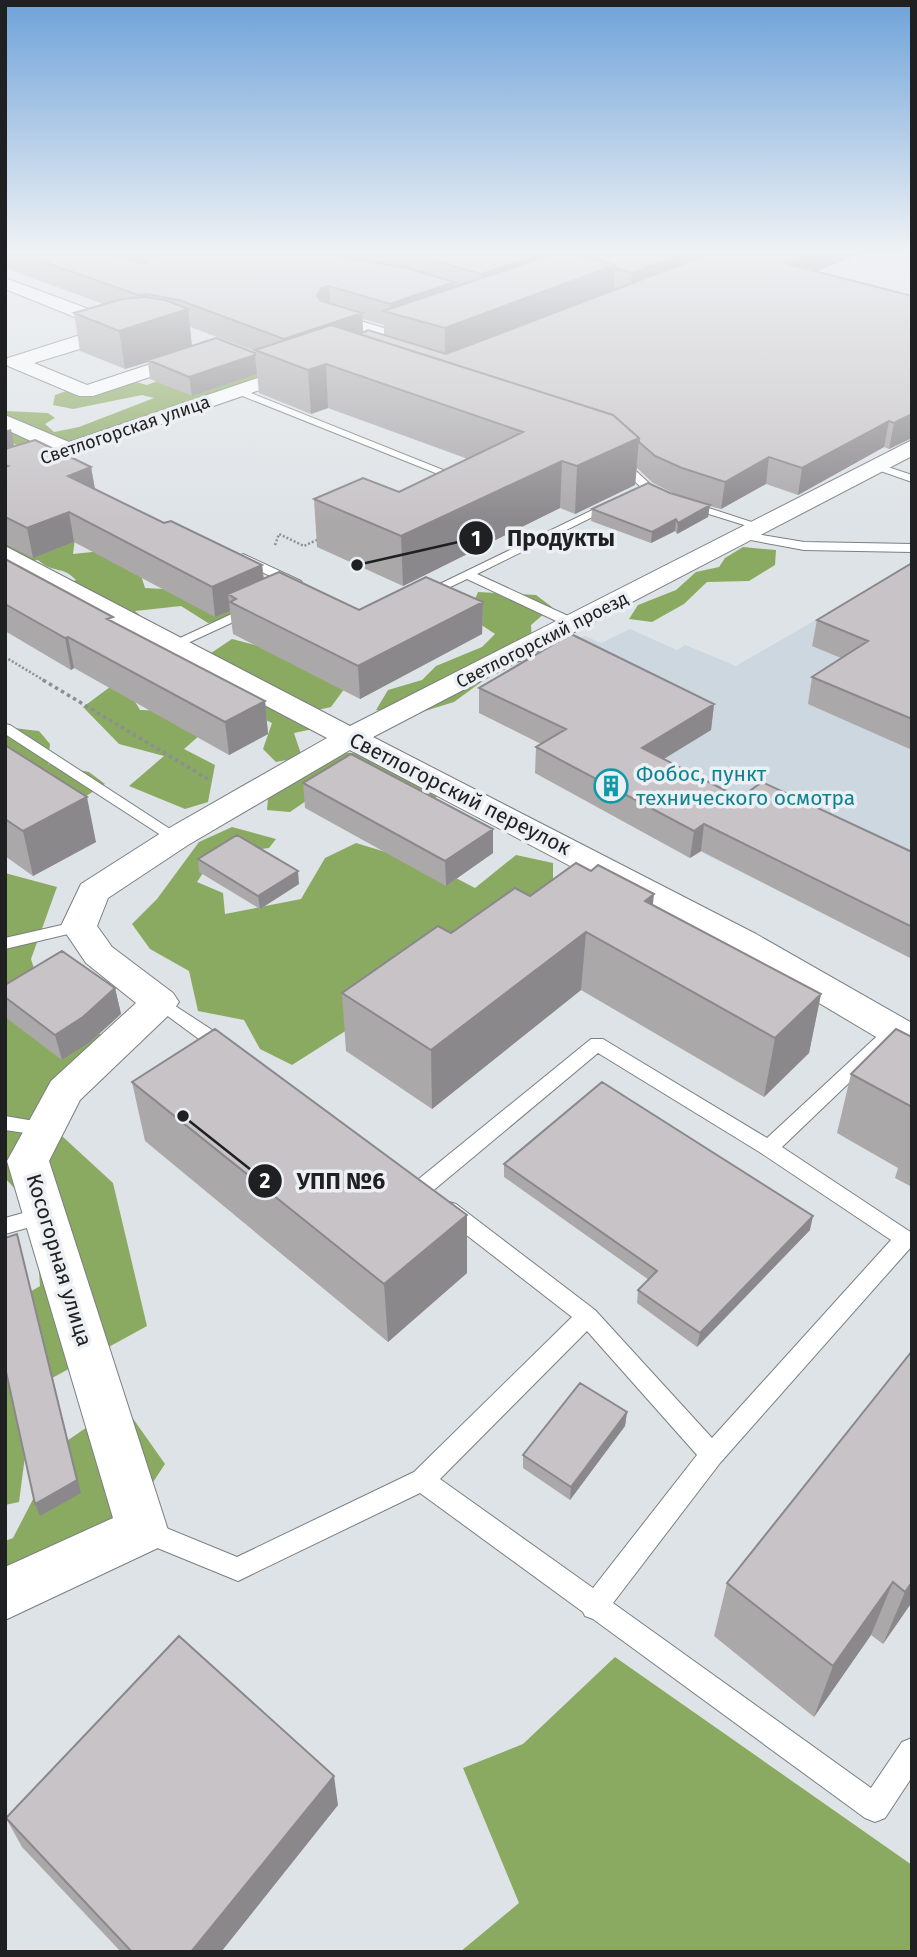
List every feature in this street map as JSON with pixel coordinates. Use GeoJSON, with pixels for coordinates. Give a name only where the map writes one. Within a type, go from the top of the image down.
{"type":"FeatureCollection","features":[{"type":"Feature","properties":{"kind":"street"},"geometry":{"type":"LineString","coordinates":[[88,340],[15,362],[86,391],[219,347],[202,340]]}},
{"type":"Feature","properties":{"kind":"street"},"geometry":{"type":"LineString","coordinates":[[363,348],[385,340]]}},
{"type":"Feature","properties":{"kind":"street","name":"Светлогорская улица"},"geometry":{"type":"LineString","coordinates":[[5,471],[318,363]]}},
{"type":"Feature","properties":{"kind":"street"},"geometry":{"type":"LineString","coordinates":[[265,365],[288,374]]}},
{"type":"Feature","properties":{"kind":"street"},"geometry":{"type":"LineString","coordinates":[[5,421],[68,449]]}},
{"type":"Feature","properties":{"kind":"street","name":"Светлогорский проезд"},"geometry":{"type":"LineString","coordinates":[[176,838],[351,737],[912,447]]}},
{"type":"Feature","properties":{"kind":"street","name":"Светлогорский переулок"},"geometry":{"type":"LineString","coordinates":[[5,553],[172,645],[743,942],[903,1035]]}},
{"type":"Feature","properties":{"kind":"street"},"geometry":{"type":"LineString","coordinates":[[160,1002],[99,955],[79,926],[93,892],[176,838]]}},
{"type":"Feature","properties":{"kind":"street","name":"Косогорная улица"},"geometry":{"type":"LineString","coordinates":[[142,1530],[25,1221],[28,1161],[25,1126],[160,1002]]}},
{"type":"Feature","properties":{"kind":"street"},"geometry":{"type":"LineString","coordinates":[[5,1594],[142,1530]]}},
{"type":"Feature","properties":{"kind":"lane"},"geometry":{"type":"LineString","coordinates":[[238,391],[466,482],[454,487]]}},
{"type":"Feature","properties":{"kind":"lane"},"geometry":{"type":"LineString","coordinates":[[602,453],[615,457],[635,493]]}},
{"type":"Feature","properties":{"kind":"lane"},"geometry":{"type":"LineString","coordinates":[[876,466],[912,479]]}},
{"type":"Feature","properties":{"kind":"lane"},"geometry":{"type":"LineString","coordinates":[[406,603],[635,493],[674,500],[753,531],[804,546],[912,548]]}},
{"type":"Feature","properties":{"kind":"lane"},"geometry":{"type":"LineString","coordinates":[[233,553],[302,590]]}},
{"type":"Feature","properties":{"kind":"lane"},"geometry":{"type":"LineString","coordinates":[[467,575],[574,624]]}},
{"type":"Feature","properties":{"kind":"lane"},"geometry":{"type":"LineString","coordinates":[[172,645],[266,602]]}},
{"type":"Feature","properties":{"kind":"lane"},"geometry":{"type":"LineString","coordinates":[[5,728],[176,838]]}},
{"type":"Feature","properties":{"kind":"lane"},"geometry":{"type":"LineString","coordinates":[[5,944],[79,926]]}},
{"type":"Feature","properties":{"kind":"lane"},"geometry":{"type":"LineString","coordinates":[[160,1002],[239,1059]]}},
{"type":"Feature","properties":{"kind":"lane"},"geometry":{"type":"LineString","coordinates":[[768,1148],[903,1035]]}},
{"type":"Feature","properties":{"kind":"lane"},"geometry":{"type":"LineString","coordinates":[[594,1607],[712,1455],[905,1239],[768,1148],[597,1044],[416,1184],[587,1316],[712,1455]]}},
{"type":"Feature","properties":{"kind":"lane"},"geometry":{"type":"LineString","coordinates":[[142,1530],[237,1569],[422,1480],[587,1316]]}},
{"type":"Feature","properties":{"kind":"lane"},"geometry":{"type":"LineString","coordinates":[[422,1480],[874,1808],[912,1752]]}},
{"type":"Feature","properties":{"kind":"path"},"geometry":{"type":"LineString","coordinates":[[279,534],[304,546],[330,534]]}},
{"type":"Feature","properties":{"kind":"path"},"geometry":{"type":"LineString","coordinates":[[5,657],[242,800]]}},
{"type":"Feature","properties":{"kind":"shaded area"},"geometry":{"type":"Polygon","coordinates":[[[912,585],[912,958],[701,852],[690,858],[535,773],[626,717],[562,647],[585,636],[601,643],[630,629],[677,650],[685,645],[736,666],[819,618],[842,627],[912,585]]]}},
{"type":"Feature","properties":{"kind":"green space"},"geometry":{"type":"Polygon","coordinates":[[[217,369],[277,375],[148,429],[129,425],[90,439],[26,450],[5,439],[5,411],[48,413],[55,418],[45,424],[54,432],[79,427],[154,398],[142,395],[73,409],[53,405],[55,395],[80,386],[132,381],[147,385],[170,376],[217,369]]]}},
{"type":"Feature","properties":{"kind":"green space"},"geometry":{"type":"Polygon","coordinates":[[[5,481],[76,531],[73,554],[102,551],[139,569],[145,588],[200,591],[252,617],[208,623],[181,606],[135,611],[153,627],[40,597],[76,580],[38,560],[5,564],[5,481]]]}},
{"type":"Feature","properties":{"kind":"green space"},"geometry":{"type":"Polygon","coordinates":[[[743,547],[776,550],[775,565],[749,581],[707,582],[684,604],[652,622],[629,619],[638,605],[676,590],[696,572],[719,567],[725,558],[743,547]]]}},
{"type":"Feature","properties":{"kind":"green space"},"geometry":{"type":"Polygon","coordinates":[[[478,592],[536,595],[552,607],[531,625],[533,658],[499,669],[454,702],[412,715],[376,710],[388,690],[422,680],[436,666],[482,647],[495,634],[468,616],[478,592]]]}},
{"type":"Feature","properties":{"kind":"green space"},"geometry":{"type":"Polygon","coordinates":[[[232,639],[315,661],[345,688],[331,707],[313,711],[313,729],[294,733],[302,757],[276,762],[263,749],[272,723],[253,714],[208,655],[232,639]]]}},
{"type":"Feature","properties":{"kind":"green space"},"geometry":{"type":"Polygon","coordinates":[[[110,687],[127,688],[140,710],[178,711],[208,728],[184,749],[215,765],[208,802],[185,809],[129,786],[164,756],[119,744],[83,707],[110,687]]]}},
{"type":"Feature","properties":{"kind":"green space"},"geometry":{"type":"Polygon","coordinates":[[[5,727],[39,731],[50,744],[48,764],[89,772],[105,784],[83,798],[5,761],[5,727]]]}},
{"type":"Feature","properties":{"kind":"green space"},"geometry":{"type":"Polygon","coordinates":[[[338,752],[416,758],[456,781],[429,803],[322,790],[290,812],[267,810],[269,787],[338,752]]]}},
{"type":"Feature","properties":{"kind":"green space"},"geometry":{"type":"Polygon","coordinates":[[[232,827],[276,839],[269,848],[215,855],[197,882],[223,893],[225,914],[301,899],[325,858],[356,843],[435,867],[475,888],[516,855],[553,863],[553,899],[292,1065],[260,1049],[244,1020],[198,1011],[189,971],[150,949],[132,924],[157,899],[199,842],[232,827]]]}},
{"type":"Feature","properties":{"kind":"green space"},"geometry":{"type":"Polygon","coordinates":[[[5,873],[57,887],[31,959],[52,1025],[105,1035],[37,1113],[113,1183],[147,1326],[34,1388],[19,1502],[5,1505],[5,1307],[40,1286],[35,1211],[5,1178],[5,873]]]}},
{"type":"Feature","properties":{"kind":"green space"},"geometry":{"type":"Polygon","coordinates":[[[122,1403],[165,1464],[121,1531],[5,1602],[5,1541],[13,1538],[61,1445],[122,1403]]]}},
{"type":"Feature","properties":{"kind":"green space"},"geometry":{"type":"Polygon","coordinates":[[[615,1657],[912,1865],[912,1952],[460,1952],[519,1903],[463,1768],[523,1744],[615,1657]]]}},
{"type":"Feature","properties":{"kind":"building"},"geometry":{"type":"Polygon","coordinates":[[[209,340],[222,340],[255,353],[189,377],[148,360],[209,340]]]}},
{"type":"Feature","properties":{"kind":"building"},"geometry":{"type":"Polygon","coordinates":[[[284,340],[379,340],[613,415],[639,438],[577,466],[562,461],[401,536],[314,499],[363,478],[399,492],[523,432],[326,364],[308,370],[255,350],[284,340]]]}},
{"type":"Feature","properties":{"kind":"building"},"geometry":{"type":"Polygon","coordinates":[[[379,340],[402,340],[446,354],[482,340],[912,340],[912,414],[894,423],[889,421],[802,468],[769,457],[725,482],[655,456],[613,415],[379,340]]]}},
{"type":"Feature","properties":{"kind":"building"},"geometry":{"type":"Polygon","coordinates":[[[35,440],[91,467],[68,476],[164,523],[171,521],[262,565],[212,587],[69,512],[27,528],[5,517],[5,467],[8,466],[5,465],[5,449],[35,440]]]}},
{"type":"Feature","properties":{"kind":"building"},"geometry":{"type":"Polygon","coordinates":[[[648,483],[710,505],[678,523],[676,519],[652,532],[592,509],[648,483]]]}},
{"type":"Feature","properties":{"kind":"building"},"geometry":{"type":"Polygon","coordinates":[[[5,559],[113,617],[107,619],[265,701],[225,722],[68,637],[65,638],[5,604],[5,559]]]}},
{"type":"Feature","properties":{"kind":"building"},"geometry":{"type":"Polygon","coordinates":[[[912,563],[912,719],[812,677],[868,641],[817,620],[912,563]]]}},
{"type":"Feature","properties":{"kind":"building"},"geometry":{"type":"Polygon","coordinates":[[[279,572],[359,610],[426,577],[483,602],[358,666],[230,602],[236,599],[228,594],[279,572]]]}},
{"type":"Feature","properties":{"kind":"building"},"geometry":{"type":"Polygon","coordinates":[[[571,634],[714,704],[642,748],[740,798],[762,782],[912,852],[912,927],[704,824],[694,831],[536,747],[566,729],[479,688],[571,634]]]}},
{"type":"Feature","properties":{"kind":"building"},"geometry":{"type":"Polygon","coordinates":[[[5,745],[87,797],[23,831],[5,819],[5,745]]]}},
{"type":"Feature","properties":{"kind":"building"},"geometry":{"type":"Polygon","coordinates":[[[351,754],[493,829],[445,861],[303,783],[351,754]]]}},
{"type":"Feature","properties":{"kind":"building"},"geometry":{"type":"Polygon","coordinates":[[[237,835],[298,871],[258,896],[198,859],[237,835]]]}},
{"type":"Feature","properties":{"kind":"building"},"geometry":{"type":"Polygon","coordinates":[[[576,863],[591,871],[598,865],[654,894],[645,901],[821,994],[775,1038],[586,932],[431,1050],[342,993],[438,926],[451,933],[515,888],[530,896],[576,863]]]}},
{"type":"Feature","properties":{"kind":"building"},"geometry":{"type":"Polygon","coordinates":[[[62,951],[115,988],[83,1017],[55,1035],[5,997],[5,985],[62,951]]]}},
{"type":"Feature","properties":{"kind":"building"},"geometry":{"type":"Polygon","coordinates":[[[215,1029],[467,1215],[384,1284],[132,1082],[215,1029]]]}},
{"type":"Feature","properties":{"kind":"building"},"geometry":{"type":"Polygon","coordinates":[[[896,1029],[912,1037],[912,1107],[851,1074],[896,1029]]]}},
{"type":"Feature","properties":{"kind":"building"},"geometry":{"type":"Polygon","coordinates":[[[602,1082],[813,1216],[700,1333],[638,1290],[657,1271],[504,1164],[602,1082]]]}},
{"type":"Feature","properties":{"kind":"building"},"geometry":{"type":"Polygon","coordinates":[[[17,1234],[77,1480],[35,1504],[5,1367],[5,1238],[17,1234]]]}},
{"type":"Feature","properties":{"kind":"building"},"geometry":{"type":"Polygon","coordinates":[[[912,1351],[912,1582],[905,1592],[893,1582],[833,1666],[727,1583],[912,1351]]]}},
{"type":"Feature","properties":{"kind":"building"},"geometry":{"type":"Polygon","coordinates":[[[580,1383],[627,1412],[571,1487],[523,1455],[580,1383]]]}},
{"type":"Feature","properties":{"kind":"building"},"geometry":{"type":"Polygon","coordinates":[[[179,1636],[334,1776],[191,1952],[132,1952],[6,1818],[179,1636]]]}},
{"type":"Feature","properties":{"kind":"place","name":"Продукты"},"geometry":{"type":"Point","coordinates":[357,565]}},
{"type":"Feature","properties":{"kind":"place","name":"Фобос, пункт технического осмотра"},"geometry":{"type":"Point","coordinates":[611,786]}},
{"type":"Feature","properties":{"kind":"place","name":"УПП №6"},"geometry":{"type":"Point","coordinates":[183,1116]}}]}
